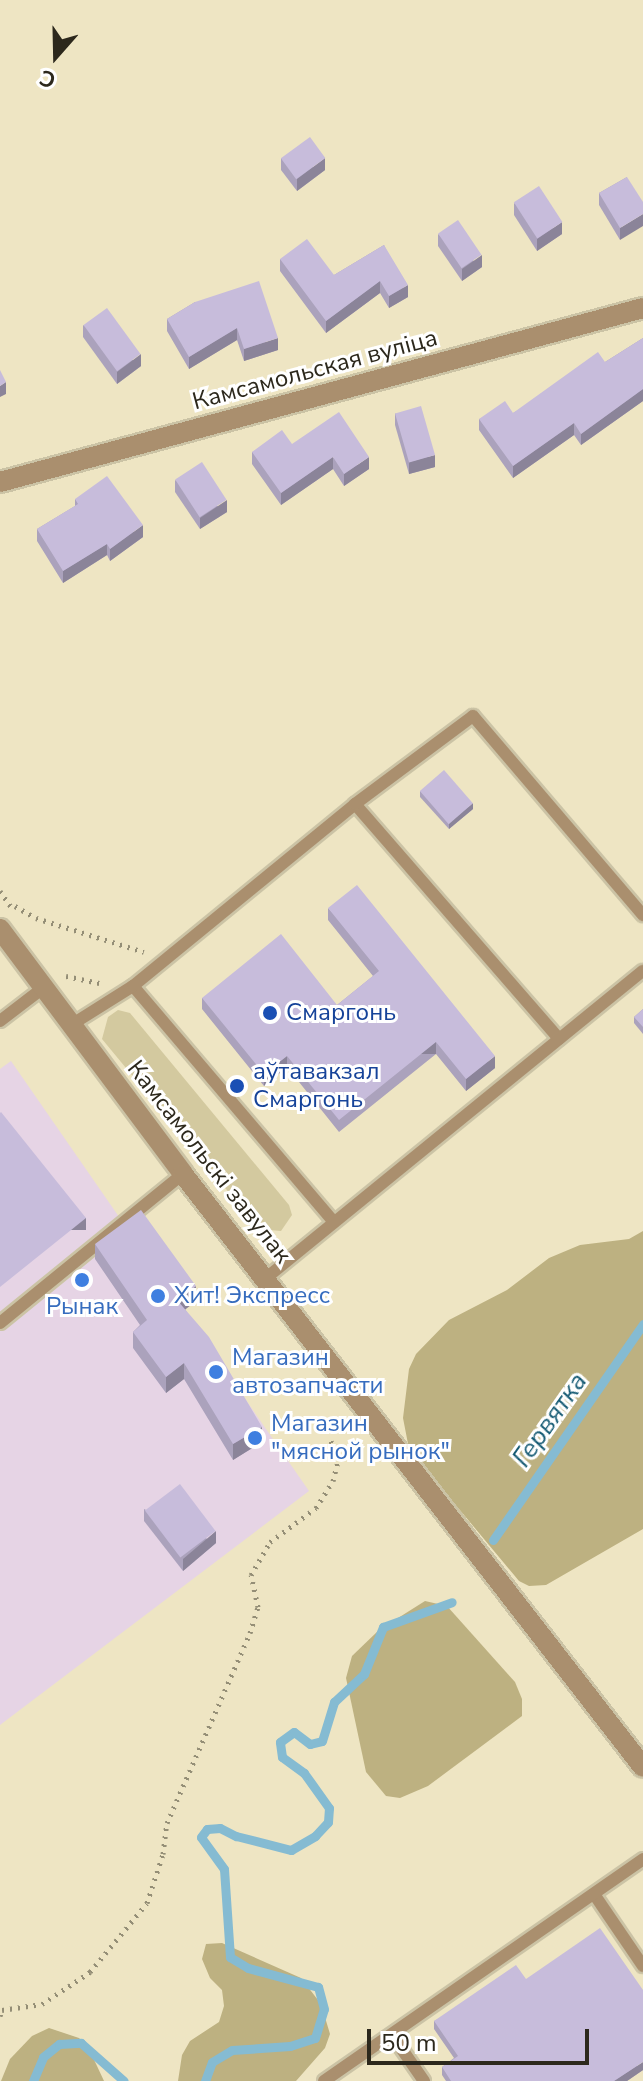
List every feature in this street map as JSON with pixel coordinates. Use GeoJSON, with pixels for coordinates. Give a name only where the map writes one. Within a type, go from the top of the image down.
{"type":"FeatureCollection","features":[{"type":"Feature","properties":{"kind":"street","name":"Камсамольская вуліца"},"geometry":{"type":"LineString","coordinates":[[0,482],[643,308]]}},
{"type":"Feature","properties":{"kind":"street","name":"Камсамольскі завулак"},"geometry":{"type":"LineString","coordinates":[[0,929],[50,980],[71,1025],[183,1174],[643,1767]]}},
{"type":"Feature","properties":{"kind":"lane"},"geometry":{"type":"LineString","coordinates":[[71,1025],[133,986],[355,804],[473,716],[643,915]]}},
{"type":"Feature","properties":{"kind":"lane"},"geometry":{"type":"LineString","coordinates":[[355,804],[559,1039]]}},
{"type":"Feature","properties":{"kind":"lane"},"geometry":{"type":"LineString","coordinates":[[266,1278],[643,971]]}},
{"type":"Feature","properties":{"kind":"lane"},"geometry":{"type":"LineString","coordinates":[[0,1021],[50,980]]}},
{"type":"Feature","properties":{"kind":"lane"},"geometry":{"type":"LineString","coordinates":[[133,986],[333,1221]]}},
{"type":"Feature","properties":{"kind":"lane"},"geometry":{"type":"LineString","coordinates":[[0,1323],[183,1174]]}},
{"type":"Feature","properties":{"kind":"lane"},"geometry":{"type":"LineString","coordinates":[[324,2081],[643,1859]]}},
{"type":"Feature","properties":{"kind":"lane"},"geometry":{"type":"LineString","coordinates":[[594,1894],[643,1966]]}},
{"type":"Feature","properties":{"kind":"lane"},"geometry":{"type":"LineString","coordinates":[[392,2035],[424,2081]]}},
{"type":"Feature","properties":{"kind":"path"},"geometry":{"type":"LineString","coordinates":[[0,891],[16,915]]}},
{"type":"Feature","properties":{"kind":"path"},"geometry":{"type":"LineString","coordinates":[[8,903],[36,918],[154,955],[141,965]]}},
{"type":"Feature","properties":{"kind":"path"},"geometry":{"type":"LineString","coordinates":[[50,980],[83,983],[113,981]]}},
{"type":"Feature","properties":{"kind":"path"},"geometry":{"type":"LineString","coordinates":[[0,2016],[2,2010],[42,2004],[90,1972],[147,1903],[163,1854],[167,1823],[250,1633],[258,1607],[251,1575],[270,1542],[316,1508],[333,1481],[339,1457],[329,1437]]}},
{"type":"Feature","properties":{"kind":"shaded area"},"geometry":{"type":"Polygon","coordinates":[[[118,1010],[130,1013],[289,1205],[292,1215],[281,1231],[259,1229],[102,1039],[108,1017],[118,1010]]]}},
{"type":"Feature","properties":{"kind":"shaded area","name":"Рынак"},"geometry":{"type":"Polygon","coordinates":[[[11,1061],[309,1491],[0,1725],[0,1069],[11,1061]]]}},
{"type":"Feature","properties":{"kind":"shaded area"},"geometry":{"type":"Polygon","coordinates":[[[643,1231],[643,1529],[546,1585],[529,1586],[519,1581],[409,1449],[403,1418],[409,1369],[416,1354],[449,1320],[507,1290],[549,1258],[580,1245],[629,1239],[643,1231]]]}},
{"type":"Feature","properties":{"kind":"shaded area"},"geometry":{"type":"Polygon","coordinates":[[[425,1601],[447,1606],[515,1682],[522,1699],[522,1716],[428,1786],[400,1798],[386,1796],[366,1772],[346,1678],[352,1656],[379,1630],[425,1601]]]}},
{"type":"Feature","properties":{"kind":"shaded area"},"geometry":{"type":"Polygon","coordinates":[[[222,1943],[301,1978],[321,2004],[330,2034],[325,2048],[296,2081],[178,2081],[182,2055],[190,2041],[219,2022],[224,2006],[222,1990],[210,1978],[202,1959],[206,1944],[222,1943]]]}},
{"type":"Feature","properties":{"kind":"shaded area"},"geometry":{"type":"Polygon","coordinates":[[[49,2028],[79,2038],[89,2049],[104,2081],[1,2081],[10,2059],[32,2036],[49,2028]]]}},
{"type":"Feature","properties":{"kind":"building"},"geometry":{"type":"Polygon","coordinates":[[[310,137],[325,158],[296,179],[281,158],[310,137]]]}},
{"type":"Feature","properties":{"kind":"building"},"geometry":{"type":"Polygon","coordinates":[[[627,177],[643,202],[643,214],[620,228],[599,193],[627,177]]]}},
{"type":"Feature","properties":{"kind":"building"},"geometry":{"type":"Polygon","coordinates":[[[539,186],[562,222],[537,238],[514,202],[539,186]]]}},
{"type":"Feature","properties":{"kind":"building"},"geometry":{"type":"Polygon","coordinates":[[[458,220],[481,255],[462,268],[438,233],[458,220]]]}},
{"type":"Feature","properties":{"kind":"building"},"geometry":{"type":"Polygon","coordinates":[[[307,239],[334,275],[384,245],[408,285],[389,296],[380,281],[326,321],[280,259],[307,239]]]}},
{"type":"Feature","properties":{"kind":"building"},"geometry":{"type":"Polygon","coordinates":[[[259,281],[278,338],[244,349],[237,328],[189,357],[167,319],[195,302],[259,281]]]}},
{"type":"Feature","properties":{"kind":"building"},"geometry":{"type":"Polygon","coordinates":[[[107,308],[141,354],[117,371],[84,325],[107,308]]]}},
{"type":"Feature","properties":{"kind":"building"},"geometry":{"type":"Polygon","coordinates":[[[643,338],[643,389],[581,434],[574,423],[513,466],[479,419],[505,401],[513,413],[598,352],[605,362],[643,338]]]}},
{"type":"Feature","properties":{"kind":"building"},"geometry":{"type":"Polygon","coordinates":[[[0,370],[6,382],[0,386],[0,370]]]}},
{"type":"Feature","properties":{"kind":"building"},"geometry":{"type":"Polygon","coordinates":[[[421,406],[435,455],[409,462],[395,413],[421,406]]]}},
{"type":"Feature","properties":{"kind":"building"},"geometry":{"type":"Polygon","coordinates":[[[339,412],[369,457],[344,474],[333,457],[281,493],[252,452],[282,430],[292,444],[339,412]]]}},
{"type":"Feature","properties":{"kind":"building"},"geometry":{"type":"Polygon","coordinates":[[[202,462],[227,500],[200,517],[175,479],[202,462]]]}},
{"type":"Feature","properties":{"kind":"building"},"geometry":{"type":"Polygon","coordinates":[[[107,476],[143,525],[110,549],[107,544],[63,571],[37,529],[78,504],[75,499],[107,476]]]}},
{"type":"Feature","properties":{"kind":"building"},"geometry":{"type":"Polygon","coordinates":[[[444,770],[473,803],[449,824],[420,791],[444,770]]]}},
{"type":"Feature","properties":{"kind":"building","name":"Смаргонь"},"geometry":{"type":"Polygon","coordinates":[[[357,885],[495,1056],[466,1079],[436,1042],[339,1120],[287,1056],[264,1074],[202,998],[281,934],[337,1005],[379,971],[328,908],[357,885]]]}},
{"type":"Feature","properties":{"kind":"building"},"geometry":{"type":"Polygon","coordinates":[[[643,1009],[643,1027],[634,1017],[643,1009]]]}},
{"type":"Feature","properties":{"kind":"building"},"geometry":{"type":"Polygon","coordinates":[[[0,1113],[86,1218],[0,1287],[0,1113]]]}},
{"type":"Feature","properties":{"kind":"building"},"geometry":{"type":"Polygon","coordinates":[[[141,1210],[196,1286],[177,1300],[209,1337],[262,1427],[233,1444],[184,1363],[166,1377],[133,1332],[147,1320],[95,1244],[141,1210]]]}},
{"type":"Feature","properties":{"kind":"building"},"geometry":{"type":"Polygon","coordinates":[[[180,1484],[216,1531],[180,1558],[145,1510],[180,1484]]]}},
{"type":"Feature","properties":{"kind":"building"},"geometry":{"type":"Polygon","coordinates":[[[600,1928],[643,1990],[643,2062],[614,2081],[451,2081],[442,2067],[458,2056],[434,2021],[516,1965],[526,1979],[600,1928]]]}},
{"type":"Feature","properties":{"kind":"waterway","name":"Гервятка"},"geometry":{"type":"LineString","coordinates":[[493,1540],[643,1324]]}},
{"type":"Feature","properties":{"kind":"waterway","name":"Гервятка"},"geometry":{"type":"LineString","coordinates":[[205,2081],[212,2062],[232,2050],[290,2046],[315,2038],[324,2009],[318,1987],[248,1968],[230,1957],[224,1869],[201,1837],[207,1829],[220,1828],[236,1836],[291,1850],[315,1836],[328,1822],[329,1808],[304,1773],[282,1757],[280,1742],[294,1732],[310,1744],[322,1741],[334,1702],[364,1674],[383,1627],[452,1602]]}},
{"type":"Feature","properties":{"kind":"waterway","name":"Гервятка"},"geometry":{"type":"LineString","coordinates":[[33,2081],[43,2057],[59,2044],[81,2043],[124,2081]]}},
{"type":"Feature","properties":{"kind":"place","name":"Смаргонь"},"geometry":{"type":"Point","coordinates":[270,1013]}},
{"type":"Feature","properties":{"kind":"place","name":"аўтавакзал Смаргонь"},"geometry":{"type":"Point","coordinates":[237,1086]}},
{"type":"Feature","properties":{"kind":"place","name":"Рынак"},"geometry":{"type":"Point","coordinates":[82,1280]}},
{"type":"Feature","properties":{"kind":"place","name":"Хит! Экспресс"},"geometry":{"type":"Point","coordinates":[158,1296]}},
{"type":"Feature","properties":{"kind":"place","name":"Магазин автозапчасти"},"geometry":{"type":"Point","coordinates":[216,1372]}},
{"type":"Feature","properties":{"kind":"place","name":"Магазин \"мясной рынок\""},"geometry":{"type":"Point","coordinates":[255,1438]}}]}
